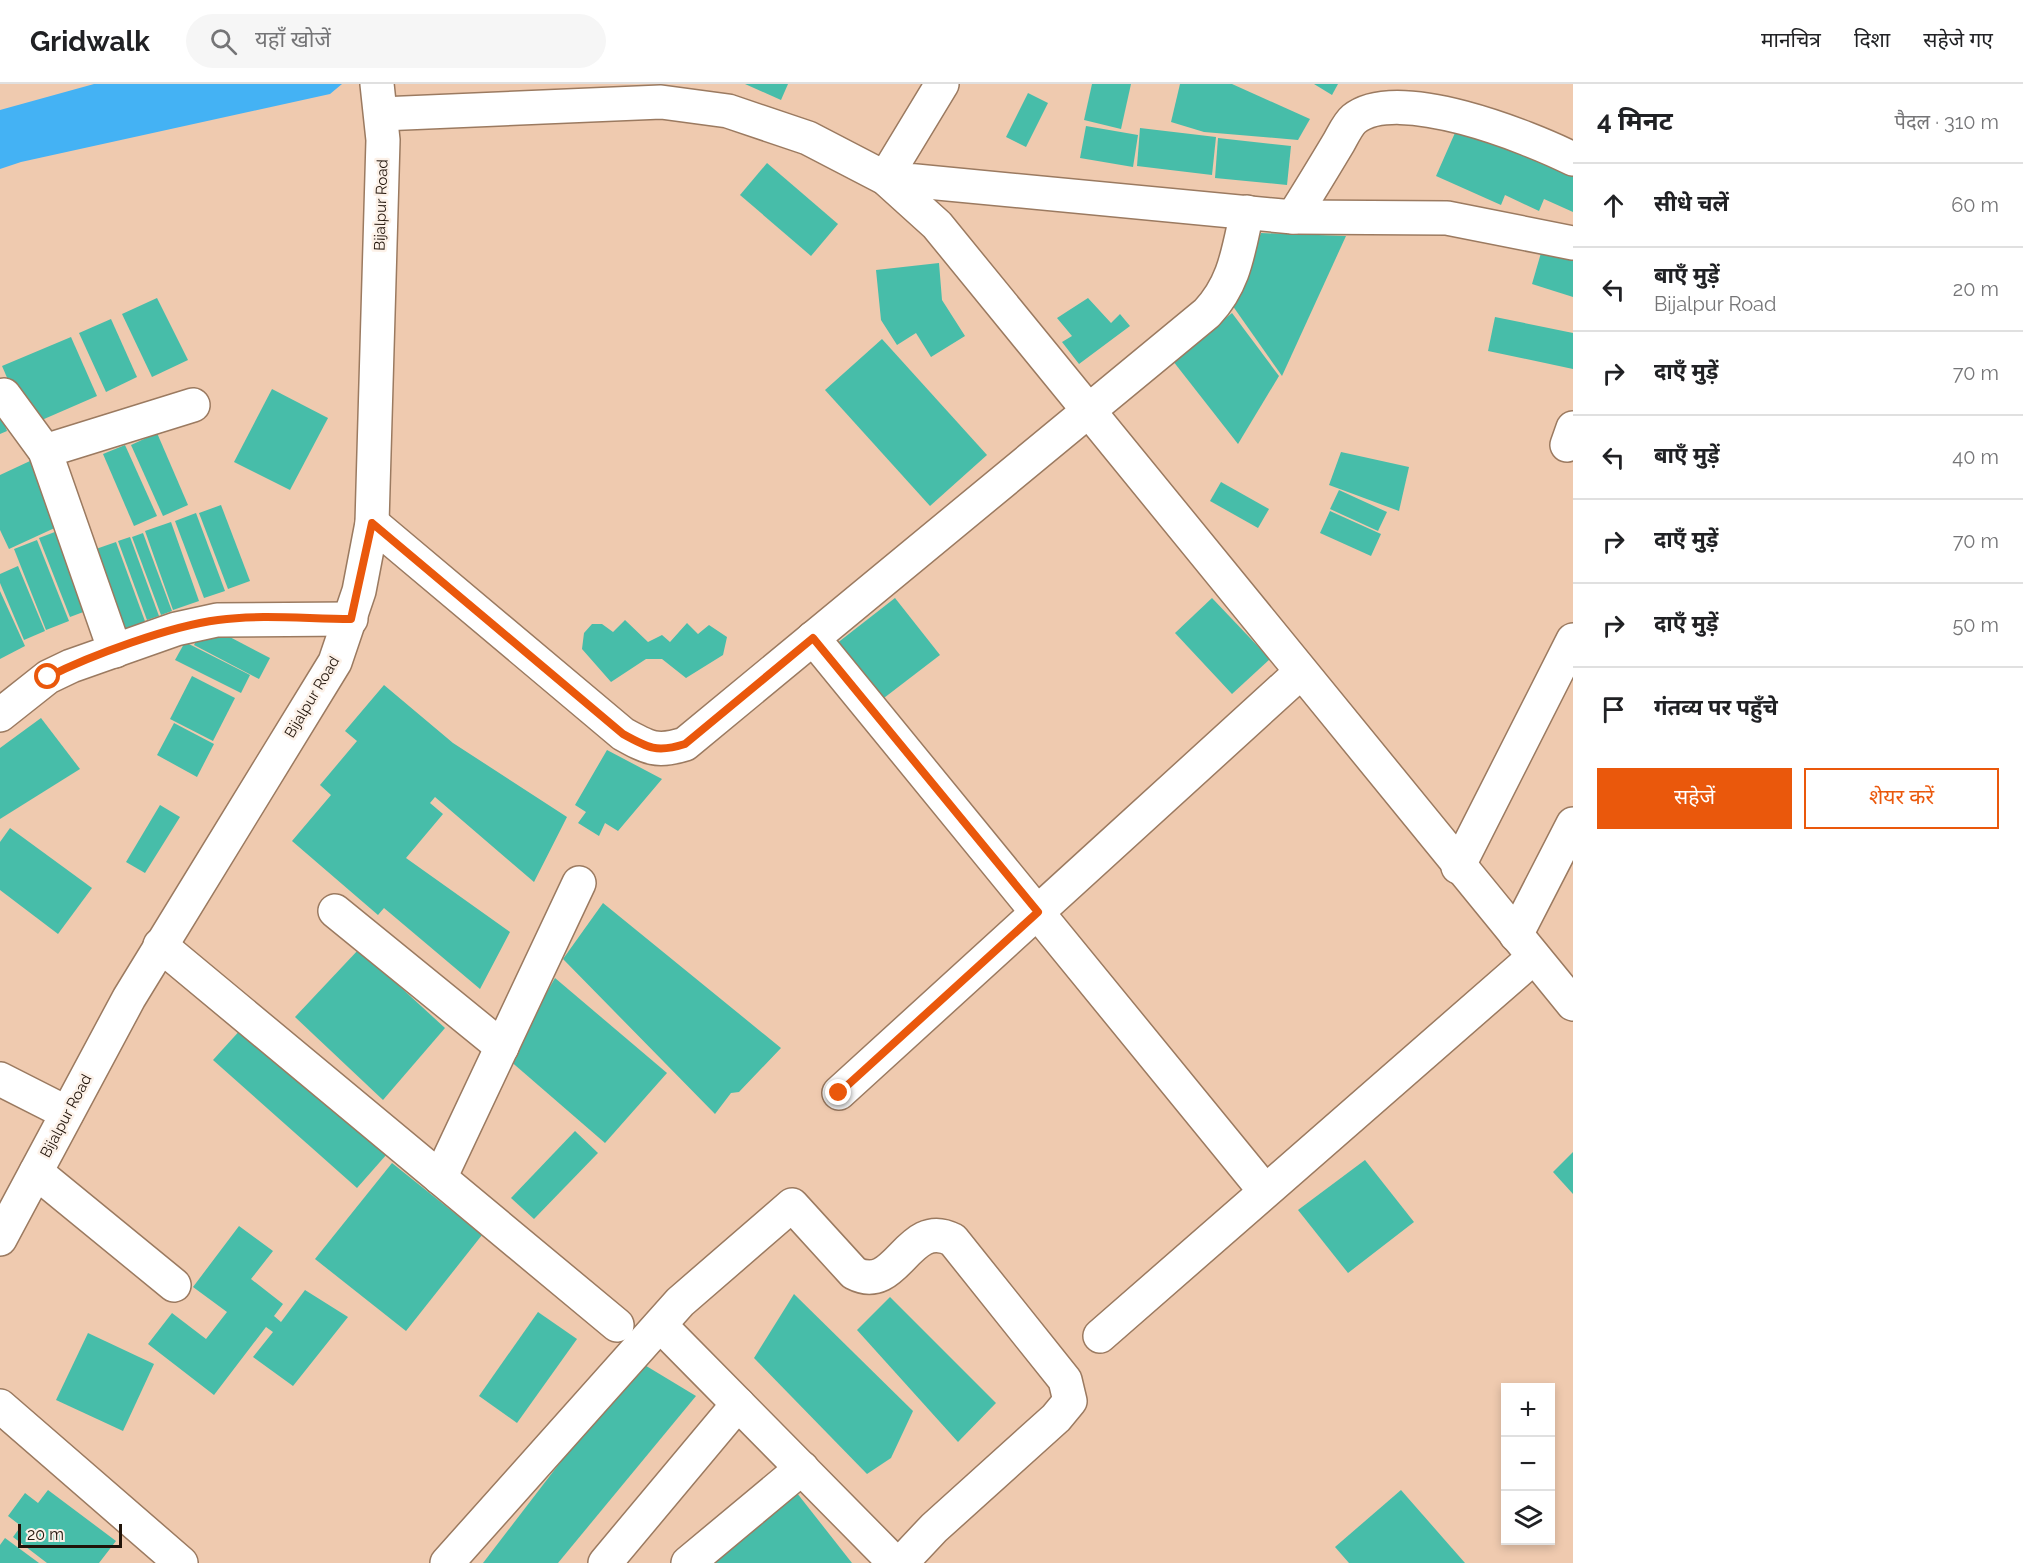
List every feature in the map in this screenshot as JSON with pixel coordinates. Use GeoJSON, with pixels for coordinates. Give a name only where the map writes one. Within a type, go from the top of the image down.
{"type":"FeatureCollection","features":[{"type":"Feature","properties":{"kind":"street"},"geometry":{"type":"LineString","coordinates":[[885,178],[942,84]]}},
{"type":"Feature","properties":{"kind":"street"},"geometry":{"type":"LineString","coordinates":[[379,99],[661,102],[728,111],[808,138],[885,178],[937,225],[1458,867],[1573,1004]]}},
{"type":"Feature","properties":{"kind":"street","name":"Bijalpur Road"},"geometry":{"type":"LineString","coordinates":[[0,1239],[160,945],[335,662],[351,619],[372,523],[383,140],[379,99]]}},
{"type":"Feature","properties":{"kind":"street"},"geometry":{"type":"LineString","coordinates":[[1293,217],[1353,119],[1374,109],[1407,107],[1451,113],[1505,130],[1573,159]]}},
{"type":"Feature","properties":{"kind":"street"},"geometry":{"type":"LineString","coordinates":[[885,178],[1293,217],[1418,216],[1447,218],[1573,243]]}},
{"type":"Feature","properties":{"kind":"street"},"geometry":{"type":"LineString","coordinates":[[372,523],[623,734],[651,749],[685,744],[1207,314],[1222,297],[1231,280],[1247,212]]}},
{"type":"Feature","properties":{"kind":"street"},"geometry":{"type":"LineString","coordinates":[[4,395],[45,451],[115,651]]}},
{"type":"Feature","properties":{"kind":"street"},"geometry":{"type":"LineString","coordinates":[[45,451],[193,405]]}},
{"type":"Feature","properties":{"kind":"street"},"geometry":{"type":"LineString","coordinates":[[0,715],[48,677],[71,666],[176,629],[217,620],[351,619]]}},
{"type":"Feature","properties":{"kind":"street"},"geometry":{"type":"LineString","coordinates":[[813,638],[1265,1191]]}},
{"type":"Feature","properties":{"kind":"street"},"geometry":{"type":"LineString","coordinates":[[1458,867],[1573,640]]}},
{"type":"Feature","properties":{"kind":"street"},"geometry":{"type":"LineString","coordinates":[[839,1093],[1302,672]]}},
{"type":"Feature","properties":{"kind":"street"},"geometry":{"type":"LineString","coordinates":[[1100,1336],[1265,1191],[1525,946],[1573,824]]}},
{"type":"Feature","properties":{"kind":"street"},"geometry":{"type":"LineString","coordinates":[[440,1178],[579,883]]}},
{"type":"Feature","properties":{"kind":"street"},"geometry":{"type":"LineString","coordinates":[[334,911],[502,1047]]}},
{"type":"Feature","properties":{"kind":"street"},"geometry":{"type":"LineString","coordinates":[[160,945],[617,1325]]}},
{"type":"Feature","properties":{"kind":"street"},"geometry":{"type":"LineString","coordinates":[[0,1078],[67,1113]]}},
{"type":"Feature","properties":{"kind":"street"},"geometry":{"type":"LineString","coordinates":[[36,1172],[174,1285]]}},
{"type":"Feature","properties":{"kind":"street"},"geometry":{"type":"LineString","coordinates":[[447,1563],[680,1302],[792,1204],[854,1273],[866,1279],[879,1278],[924,1237],[941,1234],[952,1240],[1065,1380],[1070,1401],[1056,1418],[934,1528],[901,1563]]}},
{"type":"Feature","properties":{"kind":"street"},"geometry":{"type":"LineString","coordinates":[[660,1325],[895,1563]]}},
{"type":"Feature","properties":{"kind":"street"},"geometry":{"type":"LineString","coordinates":[[605,1563],[738,1404]]}},
{"type":"Feature","properties":{"kind":"street"},"geometry":{"type":"LineString","coordinates":[[0,1406],[181,1563]]}},
{"type":"Feature","properties":{"kind":"street"},"geometry":{"type":"LineString","coordinates":[[688,1563],[802,1468]]}},
{"type":"Feature","properties":{"kind":"water"},"geometry":{"type":"Polygon","coordinates":[[[94,84],[342,84],[330,94],[21,162],[0,169],[0,110],[94,84]]]}},
{"type":"Feature","properties":{"kind":"building"},"geometry":{"type":"Polygon","coordinates":[[[745,84],[788,84],[781,100],[745,84]]]}},
{"type":"Feature","properties":{"kind":"building"},"geometry":{"type":"Polygon","coordinates":[[[1092,84],[1131,84],[1121,129],[1084,120],[1092,84]]]}},
{"type":"Feature","properties":{"kind":"building"},"geometry":{"type":"Polygon","coordinates":[[[1180,84],[1232,84],[1310,119],[1298,140],[1204,132],[1171,122],[1180,84]]]}},
{"type":"Feature","properties":{"kind":"building"},"geometry":{"type":"Polygon","coordinates":[[[1314,84],[1338,84],[1332,95],[1314,84]]]}},
{"type":"Feature","properties":{"kind":"building"},"geometry":{"type":"Polygon","coordinates":[[[1028,93],[1048,103],[1026,147],[1006,137],[1028,93]]]}},
{"type":"Feature","properties":{"kind":"building"},"geometry":{"type":"Polygon","coordinates":[[[1086,126],[1138,135],[1133,167],[1080,158],[1086,126]]]}},
{"type":"Feature","properties":{"kind":"building"},"geometry":{"type":"Polygon","coordinates":[[[1458,126],[1520,154],[1526,140],[1573,162],[1573,212],[1544,199],[1539,211],[1505,195],[1501,205],[1436,176],[1458,126]]]}},
{"type":"Feature","properties":{"kind":"building"},"geometry":{"type":"Polygon","coordinates":[[[1140,128],[1216,137],[1212,175],[1137,166],[1140,128]]]}},
{"type":"Feature","properties":{"kind":"building"},"geometry":{"type":"Polygon","coordinates":[[[1218,138],[1291,146],[1287,185],[1215,178],[1218,138]]]}},
{"type":"Feature","properties":{"kind":"building"},"geometry":{"type":"Polygon","coordinates":[[[767,163],[838,224],[811,256],[740,195],[767,163]]]}},
{"type":"Feature","properties":{"kind":"building"},"geometry":{"type":"Polygon","coordinates":[[[1261,233],[1346,236],[1282,376],[1230,302],[1261,233]]]}},
{"type":"Feature","properties":{"kind":"building"},"geometry":{"type":"Polygon","coordinates":[[[1543,246],[1573,255],[1573,297],[1532,284],[1543,246]]]}},
{"type":"Feature","properties":{"kind":"building"},"geometry":{"type":"Polygon","coordinates":[[[939,263],[942,300],[965,336],[931,357],[916,333],[897,345],[881,320],[876,270],[939,263]]]}},
{"type":"Feature","properties":{"kind":"building"},"geometry":{"type":"Polygon","coordinates":[[[157,298],[188,360],[152,377],[122,314],[157,298]]]}},
{"type":"Feature","properties":{"kind":"building"},"geometry":{"type":"Polygon","coordinates":[[[1088,298],[1111,323],[1120,314],[1130,326],[1079,364],[1062,342],[1072,336],[1057,318],[1088,298]]]}},
{"type":"Feature","properties":{"kind":"building"},"geometry":{"type":"Polygon","coordinates":[[[1232,313],[1279,376],[1238,444],[1173,361],[1232,313]]]}},
{"type":"Feature","properties":{"kind":"building"},"geometry":{"type":"Polygon","coordinates":[[[1495,317],[1573,333],[1573,369],[1488,351],[1495,317]]]}},
{"type":"Feature","properties":{"kind":"building"},"geometry":{"type":"Polygon","coordinates":[[[111,319],[137,377],[106,392],[79,333],[111,319]]]}},
{"type":"Feature","properties":{"kind":"building"},"geometry":{"type":"Polygon","coordinates":[[[71,337],[97,396],[28,426],[2,366],[71,337]]]}},
{"type":"Feature","properties":{"kind":"building"},"geometry":{"type":"Polygon","coordinates":[[[882,339],[987,455],[930,506],[825,390],[882,339]]]}},
{"type":"Feature","properties":{"kind":"building"},"geometry":{"type":"Polygon","coordinates":[[[272,389],[328,418],[290,490],[234,462],[272,389]]]}},
{"type":"Feature","properties":{"kind":"building"},"geometry":{"type":"Polygon","coordinates":[[[0,412],[7,431],[0,434],[0,412]]]}},
{"type":"Feature","properties":{"kind":"building"},"geometry":{"type":"Polygon","coordinates":[[[157,433],[188,505],[163,516],[131,445],[157,433]]]}},
{"type":"Feature","properties":{"kind":"building"},"geometry":{"type":"Polygon","coordinates":[[[125,445],[157,516],[134,526],[103,454],[125,445]]]}},
{"type":"Feature","properties":{"kind":"building"},"geometry":{"type":"Polygon","coordinates":[[[1341,452],[1409,467],[1399,511],[1329,485],[1341,452]]]}},
{"type":"Feature","properties":{"kind":"building"},"geometry":{"type":"Polygon","coordinates":[[[30,461],[59,526],[9,549],[0,530],[0,475],[30,461]]]}},
{"type":"Feature","properties":{"kind":"building"},"geometry":{"type":"Polygon","coordinates":[[[1221,482],[1269,509],[1258,528],[1210,501],[1221,482]]]}},
{"type":"Feature","properties":{"kind":"building"},"geometry":{"type":"Polygon","coordinates":[[[1339,490],[1387,512],[1378,531],[1330,509],[1339,490]]]}},
{"type":"Feature","properties":{"kind":"building"},"geometry":{"type":"Polygon","coordinates":[[[221,505],[250,581],[228,589],[199,513],[221,505]]]}},
{"type":"Feature","properties":{"kind":"building"},"geometry":{"type":"Polygon","coordinates":[[[1330,511],[1381,534],[1371,556],[1320,533],[1330,511]]]}},
{"type":"Feature","properties":{"kind":"building"},"geometry":{"type":"Polygon","coordinates":[[[196,513],[225,591],[204,598],[175,521],[196,513]]]}},
{"type":"Feature","properties":{"kind":"building"},"geometry":{"type":"Polygon","coordinates":[[[171,522],[199,601],[173,610],[145,531],[171,522]]]}},
{"type":"Feature","properties":{"kind":"building"},"geometry":{"type":"Polygon","coordinates":[[[60,530],[94,608],[70,617],[39,538],[60,530]]]}},
{"type":"Feature","properties":{"kind":"building"},"geometry":{"type":"Polygon","coordinates":[[[143,533],[172,611],[161,615],[132,537],[143,533]]]}},
{"type":"Feature","properties":{"kind":"building"},"geometry":{"type":"Polygon","coordinates":[[[130,537],[159,616],[147,620],[118,541],[130,537]]]}},
{"type":"Feature","properties":{"kind":"building"},"geometry":{"type":"Polygon","coordinates":[[[37,540],[69,621],[46,630],[14,549],[37,540]]]}},
{"type":"Feature","properties":{"kind":"building"},"geometry":{"type":"Polygon","coordinates":[[[116,542],[146,624],[123,632],[93,550],[116,542]]]}},
{"type":"Feature","properties":{"kind":"building"},"geometry":{"type":"Polygon","coordinates":[[[18,566],[45,631],[24,640],[0,583],[0,574],[18,566]]]}},
{"type":"Feature","properties":{"kind":"building"},"geometry":{"type":"Polygon","coordinates":[[[0,591],[25,646],[0,659],[0,591]]]}},
{"type":"Feature","properties":{"kind":"building"},"geometry":{"type":"Polygon","coordinates":[[[895,598],[940,655],[880,701],[836,644],[895,598]]]}},
{"type":"Feature","properties":{"kind":"building"},"geometry":{"type":"Polygon","coordinates":[[[1212,598],[1270,659],[1232,694],[1175,633],[1212,598]]]}},
{"type":"Feature","properties":{"kind":"building"},"geometry":{"type":"Polygon","coordinates":[[[625,620],[648,642],[662,635],[670,642],[687,623],[698,634],[709,625],[727,637],[723,655],[686,678],[662,659],[646,659],[611,682],[582,649],[584,633],[592,624],[602,624],[613,632],[625,620]]]}},
{"type":"Feature","properties":{"kind":"building"},"geometry":{"type":"Polygon","coordinates":[[[205,624],[270,658],[259,679],[194,645],[205,624]]]}},
{"type":"Feature","properties":{"kind":"building"},"geometry":{"type":"Polygon","coordinates":[[[185,642],[250,675],[241,693],[175,660],[185,642]]]}},
{"type":"Feature","properties":{"kind":"building"},"geometry":{"type":"Polygon","coordinates":[[[192,676],[235,698],[213,741],[170,719],[192,676]]]}},
{"type":"Feature","properties":{"kind":"building"},"geometry":{"type":"Polygon","coordinates":[[[384,685],[453,743],[567,817],[534,882],[435,797],[430,803],[443,814],[406,858],[510,932],[480,989],[384,908],[378,915],[292,841],[331,795],[320,785],[357,741],[345,731],[384,685]]]}},
{"type":"Feature","properties":{"kind":"building"},"geometry":{"type":"Polygon","coordinates":[[[41,718],[80,769],[0,819],[0,748],[41,718]]]}},
{"type":"Feature","properties":{"kind":"building"},"geometry":{"type":"Polygon","coordinates":[[[174,723],[214,744],[197,777],[157,755],[174,723]]]}},
{"type":"Feature","properties":{"kind":"building"},"geometry":{"type":"Polygon","coordinates":[[[607,750],[662,779],[618,831],[605,823],[599,836],[578,823],[586,812],[575,805],[607,750]]]}},
{"type":"Feature","properties":{"kind":"building"},"geometry":{"type":"Polygon","coordinates":[[[160,805],[180,817],[145,873],[126,862],[160,805]]]}},
{"type":"Feature","properties":{"kind":"building"},"geometry":{"type":"Polygon","coordinates":[[[10,828],[92,888],[58,934],[0,890],[0,842],[10,828]]]}},
{"type":"Feature","properties":{"kind":"building"},"geometry":{"type":"Polygon","coordinates":[[[603,903],[781,1048],[739,1092],[731,1093],[715,1114],[563,959],[603,903]]]}},
{"type":"Feature","properties":{"kind":"building"},"geometry":{"type":"Polygon","coordinates":[[[359,949],[445,1028],[383,1100],[295,1017],[359,949]]]}},
{"type":"Feature","properties":{"kind":"building"},"geometry":{"type":"Polygon","coordinates":[[[555,978],[667,1073],[605,1143],[508,1059],[555,978]]]}},
{"type":"Feature","properties":{"kind":"building"},"geometry":{"type":"Polygon","coordinates":[[[243,1027],[387,1154],[357,1188],[213,1060],[243,1027]]]}},
{"type":"Feature","properties":{"kind":"building"},"geometry":{"type":"Polygon","coordinates":[[[575,1131],[598,1153],[534,1219],[511,1198],[575,1131]]]}},
{"type":"Feature","properties":{"kind":"building"},"geometry":{"type":"Polygon","coordinates":[[[1573,1152],[1573,1194],[1553,1172],[1573,1152]]]}},
{"type":"Feature","properties":{"kind":"building"},"geometry":{"type":"Polygon","coordinates":[[[1365,1160],[1414,1222],[1348,1273],[1298,1210],[1365,1160]]]}},
{"type":"Feature","properties":{"kind":"building"},"geometry":{"type":"Polygon","coordinates":[[[392,1163],[482,1235],[406,1331],[315,1259],[392,1163]]]}},
{"type":"Feature","properties":{"kind":"building"},"geometry":{"type":"Polygon","coordinates":[[[239,1226],[273,1251],[251,1279],[283,1304],[274,1316],[281,1322],[305,1290],[348,1317],[293,1386],[253,1357],[273,1332],[266,1327],[214,1395],[148,1344],[172,1313],[206,1339],[227,1312],[193,1287],[239,1226]]]}},
{"type":"Feature","properties":{"kind":"building"},"geometry":{"type":"Polygon","coordinates":[[[794,1294],[913,1411],[891,1458],[867,1474],[754,1358],[794,1294]]]}},
{"type":"Feature","properties":{"kind":"building"},"geometry":{"type":"Polygon","coordinates":[[[890,1297],[996,1403],[958,1442],[857,1330],[890,1297]]]}},
{"type":"Feature","properties":{"kind":"building"},"geometry":{"type":"Polygon","coordinates":[[[538,1312],[577,1339],[517,1423],[479,1396],[538,1312]]]}},
{"type":"Feature","properties":{"kind":"building"},"geometry":{"type":"Polygon","coordinates":[[[88,1333],[154,1364],[123,1431],[56,1400],[88,1333]]]}},
{"type":"Feature","properties":{"kind":"building"},"geometry":{"type":"Polygon","coordinates":[[[638,1361],[696,1396],[558,1563],[483,1563],[638,1361]]]}},
{"type":"Feature","properties":{"kind":"building"},"geometry":{"type":"Polygon","coordinates":[[[793,1488],[852,1563],[706,1563],[793,1488]]]}},
{"type":"Feature","properties":{"kind":"building"},"geometry":{"type":"Polygon","coordinates":[[[48,1490],[116,1541],[99,1563],[47,1563],[13,1537],[21,1526],[8,1516],[25,1493],[38,1503],[48,1490]]]}},
{"type":"Feature","properties":{"kind":"building"},"geometry":{"type":"Polygon","coordinates":[[[1401,1490],[1465,1563],[1349,1563],[1335,1547],[1401,1490]]]}},
{"type":"Feature","properties":{"kind":"building"},"geometry":{"type":"Polygon","coordinates":[[[5,1538],[39,1563],[0,1563],[0,1545],[5,1538]]]}},
{"type":"Feature","properties":{"kind":"route"},"geometry":{"type":"LineString","coordinates":[[48,677],[71,666],[176,629],[217,620],[351,619],[359,591],[372,523],[623,734],[651,749],[685,744],[813,638],[1038,912],[839,1093]]}}]}
